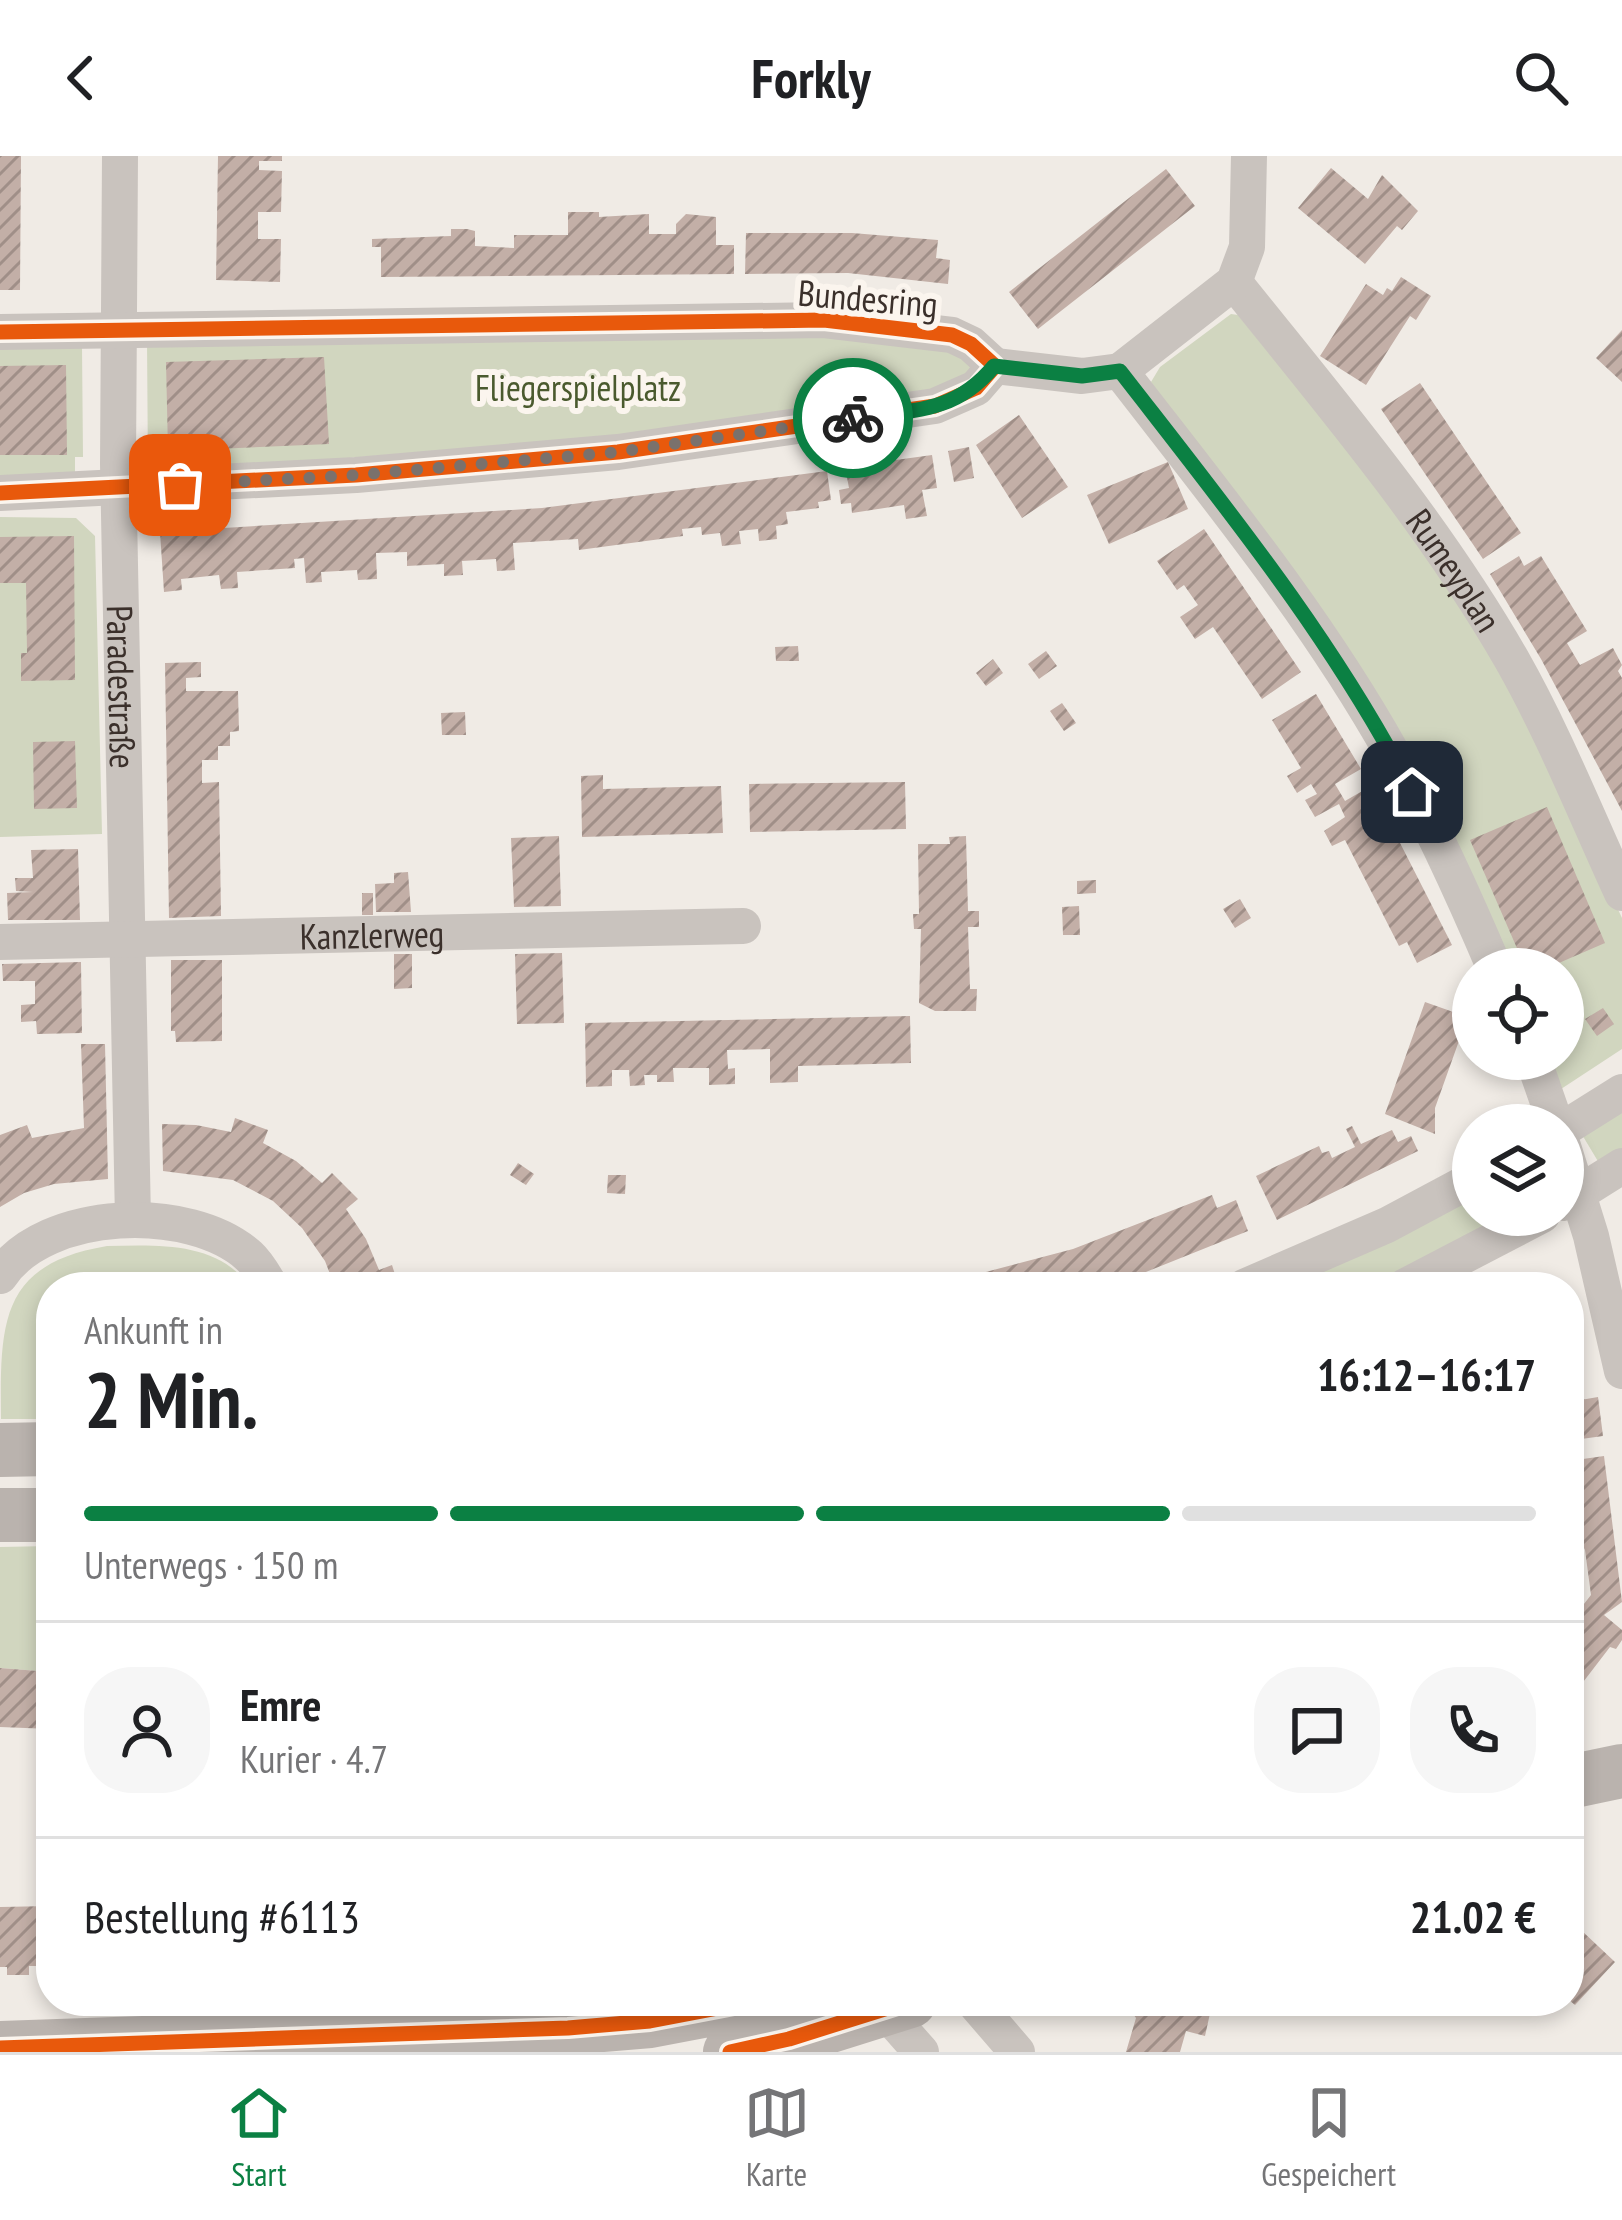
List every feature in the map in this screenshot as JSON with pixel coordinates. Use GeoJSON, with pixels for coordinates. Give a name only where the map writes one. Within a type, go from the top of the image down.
{"type":"FeatureCollection","features":[{"type":"Feature","properties":{"kind":"main road"},"geometry":{"type":"LineString","coordinates":[[0,1450],[36,1449]]}},
{"type":"Feature","properties":{"kind":"main road"},"geometry":{"type":"LineString","coordinates":[[0,1515],[36,1515]]}},
{"type":"Feature","properties":{"kind":"main road"},"geometry":{"type":"LineString","coordinates":[[1584,1779],[1622,1771]]}},
{"type":"Feature","properties":{"kind":"main road"},"geometry":{"type":"LineString","coordinates":[[1584,1811],[1622,1804]]}},
{"type":"Feature","properties":{"kind":"main road"},"geometry":{"type":"LineString","coordinates":[[0,2048],[536,2041],[676,2016]]}},
{"type":"Feature","properties":{"kind":"main road"},"geometry":{"type":"LineString","coordinates":[[730,2052],[850,2016]]}},
{"type":"Feature","properties":{"kind":"street","name":"Paradestraße"},"geometry":{"type":"LineString","coordinates":[[120,156],[119,489],[133,1220]]}},
{"type":"Feature","properties":{"kind":"street"},"geometry":{"type":"LineString","coordinates":[[0,493],[356,475],[641,448],[935,406],[976,388],[994,366],[1082,376],[1120,371],[1234,282],[1247,247],[1249,156]]}},
{"type":"Feature","properties":{"kind":"street","name":"Rumeyplan"},"geometry":{"type":"LineString","coordinates":[[1234,282],[1382,466],[1462,578],[1514,664],[1622,893]]}},
{"type":"Feature","properties":{"kind":"street","name":"Bundesring"},"geometry":{"type":"LineString","coordinates":[[0,332],[824,320],[952,335],[994,366]]}},
{"type":"Feature","properties":{"kind":"street"},"geometry":{"type":"LineString","coordinates":[[1120,371],[1296,604],[1376,726],[1432,831],[1485,948]]}},
{"type":"Feature","properties":{"kind":"street","name":"Kanzlerweg"},"geometry":{"type":"LineString","coordinates":[[0,942],[743,926]]}},
{"type":"Feature","properties":{"kind":"street"},"geometry":{"type":"LineString","coordinates":[[1584,1113],[1622,1092]]}},
{"type":"Feature","properties":{"kind":"street"},"geometry":{"type":"LineString","coordinates":[[1584,1190],[1622,1166]]}},
{"type":"Feature","properties":{"kind":"street"},"geometry":{"type":"LineString","coordinates":[[1279,1272],[1387,1225],[1452,1190]]}},
{"type":"Feature","properties":{"kind":"street"},"geometry":{"type":"LineString","coordinates":[[0,1276],[35,1241],[133,1220],[181,1225],[215,1235],[250,1257],[261,1272]]}},
{"type":"Feature","properties":{"kind":"street"},"geometry":{"type":"LineString","coordinates":[[1584,1232],[1603,1282],[1622,1370]]}},
{"type":"Feature","properties":{"kind":"street"},"geometry":{"type":"LineString","coordinates":[[1433,1272],[1502,1236]]}},
{"type":"Feature","properties":{"kind":"street"},"geometry":{"type":"LineString","coordinates":[[898,2016],[921,2052]]}},
{"type":"Feature","properties":{"kind":"street"},"geometry":{"type":"LineString","coordinates":[[986,2016],[1018,2052]]}},
{"type":"Feature","properties":{"kind":"green space"},"geometry":{"type":"Polygon","coordinates":[[[1231,314],[1238,315],[1430,549],[1546,756],[1622,918],[1622,1049],[1584,1074],[1584,948],[1495,948],[1151,382],[1160,367],[1231,314]]]}},
{"type":"Feature","properties":{"kind":"green space","name":"Fliegerspielplatz"},"geometry":{"type":"Polygon","coordinates":[[[811,329],[938,341],[972,366],[964,384],[719,427],[148,475],[147,340],[811,329]]]}},
{"type":"Feature","properties":{"kind":"green space"},"geometry":{"type":"Polygon","coordinates":[[[82,347],[83,457],[75,457],[75,480],[0,481],[0,349],[82,347]]]}},
{"type":"Feature","properties":{"kind":"green space"},"geometry":{"type":"Polygon","coordinates":[[[0,517],[76,518],[95,536],[102,834],[0,837],[0,517]]]}},
{"type":"Feature","properties":{"kind":"green space"},"geometry":{"type":"Polygon","coordinates":[[[1553,1080],[1575,1080],[1558,1091],[1553,1080]]]}},
{"type":"Feature","properties":{"kind":"green space"},"geometry":{"type":"Polygon","coordinates":[[[1622,1108],[1622,1149],[1599,1163],[1584,1131],[1622,1108]]]}},
{"type":"Feature","properties":{"kind":"green space"},"geometry":{"type":"Polygon","coordinates":[[[1452,1206],[1452,1236],[1472,1236],[1403,1272],[1314,1272],[1452,1206]]]}},
{"type":"Feature","properties":{"kind":"green space"},"geometry":{"type":"Polygon","coordinates":[[[107,1246],[166,1246],[204,1254],[237,1272],[39,1272],[72,1255],[107,1246]]]}},
{"type":"Feature","properties":{"kind":"green space"},"geometry":{"type":"Polygon","coordinates":[[[36,1275],[36,1419],[1,1419],[6,1326],[26,1283],[36,1275]]]}},
{"type":"Feature","properties":{"kind":"green space"},"geometry":{"type":"Polygon","coordinates":[[[36,1546],[36,1671],[0,1668],[0,1547],[36,1546]]]}},
{"type":"Feature","properties":{"kind":"building"},"geometry":{"type":"Polygon","coordinates":[[[0,156],[21,156],[20,290],[0,290],[0,156]]]}},
{"type":"Feature","properties":{"kind":"building"},"geometry":{"type":"Polygon","coordinates":[[[218,156],[282,156],[282,161],[259,161],[259,170],[282,171],[281,212],[258,212],[258,239],[281,239],[280,282],[216,280],[218,156]]]}},
{"type":"Feature","properties":{"kind":"building"},"geometry":{"type":"Polygon","coordinates":[[[1331,168],[1368,199],[1382,175],[1418,211],[1402,230],[1397,226],[1365,264],[1298,208],[1331,168]]]}},
{"type":"Feature","properties":{"kind":"building"},"geometry":{"type":"Polygon","coordinates":[[[1166,169],[1195,206],[1038,329],[1009,292],[1166,169]]]}},
{"type":"Feature","properties":{"kind":"building"},"geometry":{"type":"Polygon","coordinates":[[[568,212],[599,212],[599,217],[649,214],[649,234],[676,234],[676,224],[686,214],[716,217],[716,245],[734,245],[734,274],[381,277],[381,247],[372,247],[372,239],[451,236],[451,229],[467,229],[475,231],[475,246],[514,248],[514,235],[568,235],[568,212]]]}},
{"type":"Feature","properties":{"kind":"building"},"geometry":{"type":"Polygon","coordinates":[[[746,233],[852,233],[938,240],[936,258],[950,260],[948,284],[848,273],[745,274],[746,233]]]}},
{"type":"Feature","properties":{"kind":"building"},"geometry":{"type":"Polygon","coordinates":[[[1401,277],[1431,296],[1416,320],[1410,316],[1366,385],[1320,356],[1366,284],[1383,295],[1401,277]]]}},
{"type":"Feature","properties":{"kind":"building"},"geometry":{"type":"Polygon","coordinates":[[[1622,330],[1622,382],[1596,358],[1622,330]]]}},
{"type":"Feature","properties":{"kind":"building"},"geometry":{"type":"Polygon","coordinates":[[[324,357],[329,444],[168,451],[166,362],[324,357]]]}},
{"type":"Feature","properties":{"kind":"building"},"geometry":{"type":"Polygon","coordinates":[[[66,365],[67,455],[0,455],[0,366],[66,365]]]}},
{"type":"Feature","properties":{"kind":"building"},"geometry":{"type":"Polygon","coordinates":[[[1420,383],[1521,533],[1483,559],[1381,409],[1420,383]]]}},
{"type":"Feature","properties":{"kind":"building"},"geometry":{"type":"Polygon","coordinates":[[[1019,415],[1068,487],[1022,518],[976,445],[1019,415]]]}},
{"type":"Feature","properties":{"kind":"building"},"geometry":{"type":"Polygon","coordinates":[[[969,447],[974,478],[954,482],[948,451],[969,447]]]}},
{"type":"Feature","properties":{"kind":"building"},"geometry":{"type":"Polygon","coordinates":[[[932,455],[937,488],[922,490],[927,516],[906,519],[904,505],[852,513],[851,503],[841,504],[839,490],[849,488],[845,467],[932,455]]]}},
{"type":"Feature","properties":{"kind":"building"},"geometry":{"type":"Polygon","coordinates":[[[1168,462],[1188,509],[1109,544],[1087,495],[1168,462]]]}},
{"type":"Feature","properties":{"kind":"building"},"geometry":{"type":"Polygon","coordinates":[[[827,471],[831,500],[818,502],[819,508],[786,512],[788,524],[776,526],[777,539],[759,541],[758,529],[739,531],[741,544],[722,546],[720,533],[702,535],[701,527],[682,529],[683,536],[579,550],[578,539],[513,543],[515,570],[497,571],[496,559],[462,561],[463,575],[444,576],[444,564],[407,566],[407,552],[376,553],[377,579],[358,580],[357,570],[321,572],[322,582],[306,583],[304,558],[294,559],[295,568],[237,572],[238,588],[221,589],[219,575],[181,579],[182,590],[164,592],[160,532],[542,508],[827,471]]]}},
{"type":"Feature","properties":{"kind":"building"},"geometry":{"type":"Polygon","coordinates":[[[1204,529],[1301,672],[1262,699],[1213,627],[1195,639],[1180,617],[1198,605],[1184,585],[1177,590],[1157,561],[1204,529]]]}},
{"type":"Feature","properties":{"kind":"building"},"geometry":{"type":"Polygon","coordinates":[[[74,536],[75,680],[21,681],[21,653],[27,653],[26,583],[0,583],[0,537],[74,536]]]}},
{"type":"Feature","properties":{"kind":"building"},"geometry":{"type":"Polygon","coordinates":[[[1519,556],[1524,566],[1541,556],[1587,631],[1567,643],[1580,665],[1613,648],[1622,665],[1618,671],[1622,678],[1622,811],[1490,574],[1519,556]]]}},
{"type":"Feature","properties":{"kind":"building"},"geometry":{"type":"Polygon","coordinates":[[[798,646],[799,661],[776,661],[775,647],[798,646]]]}},
{"type":"Feature","properties":{"kind":"building"},"geometry":{"type":"Polygon","coordinates":[[[1046,651],[1057,666],[1039,679],[1028,664],[1046,651]]]}},
{"type":"Feature","properties":{"kind":"building"},"geometry":{"type":"Polygon","coordinates":[[[993,659],[1003,673],[986,686],[976,673],[993,659]]]}},
{"type":"Feature","properties":{"kind":"building"},"geometry":{"type":"Polygon","coordinates":[[[201,662],[201,677],[186,678],[186,691],[238,691],[239,731],[230,732],[230,746],[218,746],[218,760],[202,760],[202,783],[219,782],[221,916],[169,918],[165,663],[201,662]]]}},
{"type":"Feature","properties":{"kind":"building"},"geometry":{"type":"Polygon","coordinates":[[[1316,694],[1361,769],[1335,784],[1345,801],[1371,786],[1452,945],[1417,963],[1407,942],[1399,946],[1345,840],[1332,846],[1324,831],[1345,817],[1339,804],[1315,817],[1305,800],[1317,794],[1311,784],[1297,793],[1287,776],[1301,768],[1272,720],[1316,694]]]}},
{"type":"Feature","properties":{"kind":"building"},"geometry":{"type":"Polygon","coordinates":[[[1062,703],[1076,723],[1064,731],[1050,711],[1062,703]]]}},
{"type":"Feature","properties":{"kind":"building"},"geometry":{"type":"Polygon","coordinates":[[[465,712],[466,735],[442,735],[441,713],[465,712]]]}},
{"type":"Feature","properties":{"kind":"building"},"geometry":{"type":"Polygon","coordinates":[[[75,741],[77,808],[34,809],[33,742],[75,741]]]}},
{"type":"Feature","properties":{"kind":"building"},"geometry":{"type":"Polygon","coordinates":[[[603,775],[603,789],[721,786],[723,833],[582,837],[581,776],[603,775]]]}},
{"type":"Feature","properties":{"kind":"building"},"geometry":{"type":"Polygon","coordinates":[[[905,782],[906,829],[750,832],[749,784],[905,782]]]}},
{"type":"Feature","properties":{"kind":"building"},"geometry":{"type":"Polygon","coordinates":[[[1547,807],[1605,943],[1584,952],[1584,948],[1517,948],[1470,840],[1547,807]]]}},
{"type":"Feature","properties":{"kind":"building"},"geometry":{"type":"Polygon","coordinates":[[[559,836],[561,906],[514,907],[511,838],[559,836]]]}},
{"type":"Feature","properties":{"kind":"building"},"geometry":{"type":"Polygon","coordinates":[[[966,836],[968,911],[979,911],[979,927],[968,927],[970,989],[977,989],[976,1011],[935,1011],[919,1003],[921,929],[914,929],[913,914],[919,914],[918,844],[950,844],[949,837],[966,836]]]}},
{"type":"Feature","properties":{"kind":"building"},"geometry":{"type":"Polygon","coordinates":[[[78,849],[80,920],[8,920],[7,893],[33,892],[16,891],[15,878],[33,878],[31,850],[78,849]]]}},
{"type":"Feature","properties":{"kind":"building"},"geometry":{"type":"Polygon","coordinates":[[[408,872],[411,912],[376,912],[375,884],[394,883],[394,873],[408,872]]]}},
{"type":"Feature","properties":{"kind":"building"},"geometry":{"type":"Polygon","coordinates":[[[1096,880],[1096,893],[1077,894],[1077,881],[1096,880]]]}},
{"type":"Feature","properties":{"kind":"building"},"geometry":{"type":"Polygon","coordinates":[[[362,893],[373,893],[373,915],[362,915],[362,893]]]}},
{"type":"Feature","properties":{"kind":"building"},"geometry":{"type":"Polygon","coordinates":[[[1240,899],[1251,918],[1235,928],[1223,909],[1240,899]]]}},
{"type":"Feature","properties":{"kind":"building"},"geometry":{"type":"Polygon","coordinates":[[[1079,906],[1080,935],[1063,935],[1062,907],[1079,906]]]}},
{"type":"Feature","properties":{"kind":"building"},"geometry":{"type":"Polygon","coordinates":[[[562,953],[564,1023],[517,1024],[515,954],[562,953]]]}},
{"type":"Feature","properties":{"kind":"building"},"geometry":{"type":"Polygon","coordinates":[[[394,954],[412,954],[412,988],[394,989],[394,954]]]}},
{"type":"Feature","properties":{"kind":"building"},"geometry":{"type":"Polygon","coordinates":[[[171,960],[222,960],[222,1041],[176,1042],[175,1031],[171,1031],[171,960]]]}},
{"type":"Feature","properties":{"kind":"building"},"geometry":{"type":"Polygon","coordinates":[[[81,962],[82,1033],[37,1034],[36,1021],[21,1022],[21,1005],[35,1004],[35,981],[3,981],[2,964],[81,962]]]}},
{"type":"Feature","properties":{"kind":"building"},"geometry":{"type":"Polygon","coordinates":[[[1425,1002],[1452,1012],[1452,1060],[1435,1108],[1435,1134],[1385,1114],[1425,1002]]]}},
{"type":"Feature","properties":{"kind":"building"},"geometry":{"type":"Polygon","coordinates":[[[1603,1008],[1614,1024],[1597,1036],[1585,1019],[1603,1008]]]}},
{"type":"Feature","properties":{"kind":"building"},"geometry":{"type":"Polygon","coordinates":[[[910,1016],[911,1063],[798,1066],[798,1082],[770,1083],[770,1049],[727,1050],[728,1069],[735,1068],[735,1084],[709,1085],[709,1068],[673,1068],[674,1082],[657,1082],[657,1075],[644,1075],[645,1085],[630,1086],[629,1070],[612,1070],[612,1086],[586,1087],[585,1023],[910,1016]]]}},
{"type":"Feature","properties":{"kind":"building"},"geometry":{"type":"Polygon","coordinates":[[[81,1044],[105,1044],[108,1179],[54,1184],[0,1207],[0,1135],[27,1125],[32,1138],[84,1128],[81,1044]]]}},
{"type":"Feature","properties":{"kind":"building"},"geometry":{"type":"Polygon","coordinates":[[[235,1118],[268,1130],[263,1143],[296,1161],[322,1183],[332,1173],[358,1199],[346,1209],[379,1270],[392,1265],[394,1272],[329,1272],[302,1228],[273,1201],[233,1180],[163,1171],[162,1124],[231,1132],[235,1118]]]}},
{"type":"Feature","properties":{"kind":"building"},"geometry":{"type":"Polygon","coordinates":[[[1352,1126],[1361,1144],[1392,1130],[1398,1142],[1411,1136],[1418,1151],[1277,1220],[1256,1176],[1319,1146],[1332,1158],[1355,1147],[1346,1129],[1352,1126]]]}},
{"type":"Feature","properties":{"kind":"building"},"geometry":{"type":"Polygon","coordinates":[[[518,1163],[534,1174],[526,1185],[510,1175],[518,1163]]]}},
{"type":"Feature","properties":{"kind":"building"},"geometry":{"type":"Polygon","coordinates":[[[608,1175],[626,1175],[625,1194],[607,1193],[608,1175]]]}},
{"type":"Feature","properties":{"kind":"building"},"geometry":{"type":"Polygon","coordinates":[[[1212,1195],[1217,1208],[1236,1200],[1248,1231],[1146,1272],[986,1272],[1073,1249],[1212,1195]]]}},
{"type":"Feature","properties":{"kind":"building"},"geometry":{"type":"Polygon","coordinates":[[[1598,1397],[1603,1436],[1584,1439],[1584,1399],[1598,1397]]]}},
{"type":"Feature","properties":{"kind":"building"},"geometry":{"type":"Polygon","coordinates":[[[1604,1456],[1622,1602],[1604,1615],[1622,1630],[1622,1640],[1616,1649],[1610,1647],[1584,1681],[1584,1604],[1591,1595],[1584,1548],[1584,1459],[1604,1456]]]}},
{"type":"Feature","properties":{"kind":"building"},"geometry":{"type":"Polygon","coordinates":[[[0,1668],[36,1671],[36,1728],[0,1727],[0,1668]]]}},
{"type":"Feature","properties":{"kind":"building"},"geometry":{"type":"Polygon","coordinates":[[[36,1906],[36,1966],[29,1966],[29,1975],[7,1975],[7,1967],[0,1967],[0,1907],[36,1906]]]}},
{"type":"Feature","properties":{"kind":"building"},"geometry":{"type":"Polygon","coordinates":[[[1584,1933],[1615,1962],[1584,1995],[1584,1933]]]}},
{"type":"Feature","properties":{"kind":"building"},"geometry":{"type":"Polygon","coordinates":[[[1209,2016],[1205,2036],[1186,2031],[1180,2052],[1126,2052],[1136,2018],[1209,2016]]]}},
{"type":"Feature","properties":{"kind":"cycle path"},"geometry":{"type":"LineString","coordinates":[[0,332],[824,320],[952,335],[971,344],[995,366],[976,388],[935,406],[618,452],[356,475],[0,493]]}},
{"type":"Feature","properties":{"kind":"cycle path"},"geometry":{"type":"LineString","coordinates":[[0,2048],[568,2028],[676,2016]]}},
{"type":"Feature","properties":{"kind":"cycle path"},"geometry":{"type":"LineString","coordinates":[[730,2052],[862,2016]]}},
{"type":"Feature","properties":{"kind":"way so far"},"geometry":{"type":"LineString","coordinates":[[180,485],[618,452],[853,418]]}},
{"type":"Feature","properties":{"kind":"route"},"geometry":{"type":"LineString","coordinates":[[853,418],[954,400],[976,388],[994,366],[1082,376],[1120,371],[1296,604],[1376,726],[1412,792]]}}]}
